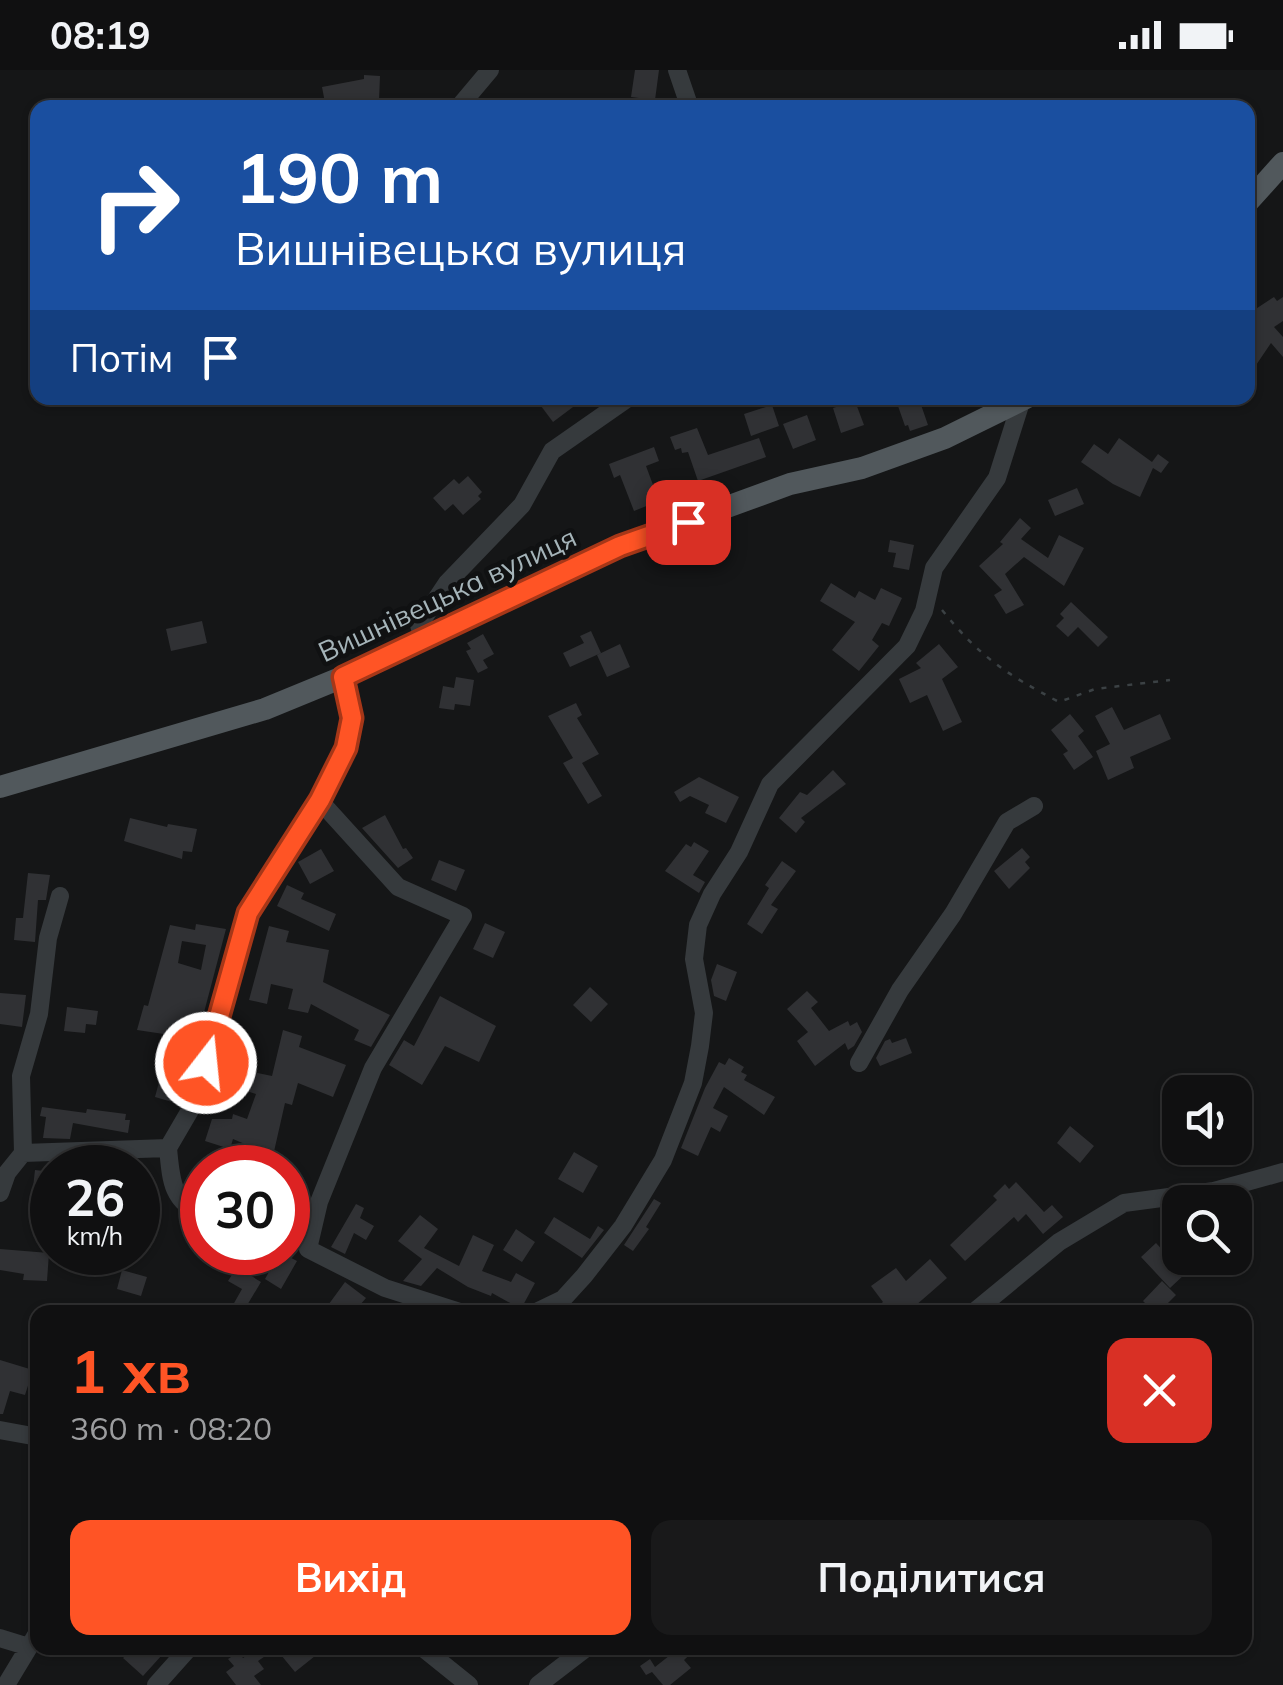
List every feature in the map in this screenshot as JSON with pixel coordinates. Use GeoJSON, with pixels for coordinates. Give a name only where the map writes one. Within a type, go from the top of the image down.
{"type":"FeatureCollection","features":[{"type":"Feature","properties":{"kind":"main road"},"geometry":{"type":"LineString","coordinates":[[1255,194],[1283,163]]}},
{"type":"Feature","properties":{"kind":"main road","name":"Вишнівецька вулиця"},"geometry":{"type":"LineString","coordinates":[[0,786],[264,708],[343,677],[620,546],[790,484],[862,468],[928,444],[1012,405]]}},
{"type":"Feature","properties":{"kind":"street"},"geometry":{"type":"LineString","coordinates":[[465,100],[490,70]]}},
{"type":"Feature","properties":{"kind":"street"},"geometry":{"type":"LineString","coordinates":[[677,70],[687,100]]}},
{"type":"Feature","properties":{"kind":"street"},"geometry":{"type":"LineString","coordinates":[[422,640],[419,625],[447,583],[522,505],[552,452],[618,405]]}},
{"type":"Feature","properties":{"kind":"street"},"geometry":{"type":"LineString","coordinates":[[550,1305],[563,1298],[584,1276],[622,1226],[663,1160],[693,1083],[704,1012],[694,959],[698,925],[712,894],[739,852],[770,784],[907,646],[924,611],[934,568],[997,478],[1021,405]]}},
{"type":"Feature","properties":{"kind":"street"},"geometry":{"type":"LineString","coordinates":[[180,1201],[172,1186],[168,1148],[196,1100],[248,913],[320,800],[346,748],[352,718],[343,677]]}},
{"type":"Feature","properties":{"kind":"street"},"geometry":{"type":"LineString","coordinates":[[310,1240],[319,1202],[373,1068],[462,916],[398,887],[320,800]]}},
{"type":"Feature","properties":{"kind":"street"},"geometry":{"type":"LineString","coordinates":[[859,1062],[900,990],[953,914],[1008,822],[1034,806]]}},
{"type":"Feature","properties":{"kind":"street"},"geometry":{"type":"LineString","coordinates":[[0,1193],[8,1173],[23,1153],[21,1076],[39,1014],[48,938],[60,896]]}},
{"type":"Feature","properties":{"kind":"street"},"geometry":{"type":"LineString","coordinates":[[23,1153],[168,1148]]}},
{"type":"Feature","properties":{"kind":"street"},"geometry":{"type":"LineString","coordinates":[[982,1305],[1059,1242],[1124,1203],[1214,1191],[1283,1172]]}},
{"type":"Feature","properties":{"kind":"street"},"geometry":{"type":"LineString","coordinates":[[310,1250],[385,1288],[437,1305]]}},
{"type":"Feature","properties":{"kind":"street"},"geometry":{"type":"LineString","coordinates":[[0,1430],[30,1436]]}},
{"type":"Feature","properties":{"kind":"street"},"geometry":{"type":"LineString","coordinates":[[0,1638],[30,1639]]}},
{"type":"Feature","properties":{"kind":"street"},"geometry":{"type":"LineString","coordinates":[[6,1685],[30,1644]]}},
{"type":"Feature","properties":{"kind":"street"},"geometry":{"type":"LineString","coordinates":[[156,1685],[183,1655]]}},
{"type":"Feature","properties":{"kind":"street"},"geometry":{"type":"LineString","coordinates":[[433,1655],[470,1685]]}},
{"type":"Feature","properties":{"kind":"street"},"geometry":{"type":"LineString","coordinates":[[538,1685],[577,1655]]}},
{"type":"Feature","properties":{"kind":"path"},"geometry":{"type":"LineString","coordinates":[[928,593],[971,646],[1008,675],[1059,702],[1094,690],[1170,680]]}},
{"type":"Feature","properties":{"kind":"building"},"geometry":{"type":"Polygon","coordinates":[[[635,70],[659,70],[655,100],[631,97],[635,70]]]}},
{"type":"Feature","properties":{"kind":"building"},"geometry":{"type":"Polygon","coordinates":[[[364,75],[380,76],[379,100],[324,100],[322,87],[364,79],[364,75]]]}},
{"type":"Feature","properties":{"kind":"building"},"geometry":{"type":"Polygon","coordinates":[[[1274,297],[1277,301],[1283,297],[1283,321],[1274,327],[1283,337],[1283,357],[1271,343],[1255,367],[1255,309],[1274,297]]]}},
{"type":"Feature","properties":{"kind":"building"},"geometry":{"type":"Polygon","coordinates":[[[540,405],[576,405],[553,422],[540,405]]]}},
{"type":"Feature","properties":{"kind":"building"},"geometry":{"type":"Polygon","coordinates":[[[772,405],[779,426],[751,436],[744,414],[772,405]]]}},
{"type":"Feature","properties":{"kind":"building"},"geometry":{"type":"Polygon","coordinates":[[[856,405],[864,425],[841,433],[833,408],[856,405]]]}},
{"type":"Feature","properties":{"kind":"building"},"geometry":{"type":"Polygon","coordinates":[[[921,405],[928,425],[910,431],[898,406],[921,405]]]}},
{"type":"Feature","properties":{"kind":"building"},"geometry":{"type":"Polygon","coordinates":[[[807,415],[816,440],[793,449],[783,424],[807,415]]]}},
{"type":"Feature","properties":{"kind":"building"},"geometry":{"type":"Polygon","coordinates":[[[697,428],[708,455],[759,438],[766,457],[698,481],[688,452],[675,450],[670,437],[697,428]]]}},
{"type":"Feature","properties":{"kind":"building"},"geometry":{"type":"Polygon","coordinates":[[[1119,438],[1152,462],[1158,454],[1169,462],[1161,473],[1153,468],[1140,497],[1081,462],[1094,444],[1108,454],[1119,438]]]}},
{"type":"Feature","properties":{"kind":"building"},"geometry":{"type":"Polygon","coordinates":[[[654,447],[659,461],[646,466],[659,501],[634,511],[620,475],[614,478],[609,464],[654,447]]]}},
{"type":"Feature","properties":{"kind":"building"},"geometry":{"type":"Polygon","coordinates":[[[468,476],[482,492],[478,496],[481,499],[463,515],[453,504],[445,511],[433,498],[454,479],[459,484],[468,476]]]}},
{"type":"Feature","properties":{"kind":"building"},"geometry":{"type":"Polygon","coordinates":[[[1077,488],[1084,504],[1055,516],[1048,500],[1077,488]]]}},
{"type":"Feature","properties":{"kind":"building"},"geometry":{"type":"Polygon","coordinates":[[[1020,518],[1031,528],[1021,539],[1048,558],[1059,535],[1084,548],[1064,586],[1024,557],[1005,574],[1024,605],[1006,614],[994,595],[1002,590],[979,566],[1003,544],[1000,542],[1020,518]]]}},
{"type":"Feature","properties":{"kind":"building"},"geometry":{"type":"Polygon","coordinates":[[[890,540],[914,545],[909,570],[893,567],[896,553],[888,552],[890,540]]]}},
{"type":"Feature","properties":{"kind":"building"},"geometry":{"type":"Polygon","coordinates":[[[831,583],[855,598],[859,591],[875,600],[881,588],[902,598],[889,626],[882,623],[872,640],[879,646],[859,671],[832,650],[855,622],[820,601],[831,583]]]}},
{"type":"Feature","properties":{"kind":"building"},"geometry":{"type":"Polygon","coordinates":[[[1071,602],[1108,637],[1098,647],[1078,627],[1068,637],[1056,626],[1071,602]]]}},
{"type":"Feature","properties":{"kind":"building"},"geometry":{"type":"Polygon","coordinates":[[[202,621],[207,643],[171,651],[166,629],[202,621]]]}},
{"type":"Feature","properties":{"kind":"building"},"geometry":{"type":"Polygon","coordinates":[[[591,631],[601,653],[570,667],[563,653],[584,643],[580,636],[591,631]]]}},
{"type":"Feature","properties":{"kind":"building"},"geometry":{"type":"Polygon","coordinates":[[[483,634],[494,654],[483,660],[488,668],[478,673],[466,651],[471,649],[467,643],[483,634]]]}},
{"type":"Feature","properties":{"kind":"building"},"geometry":{"type":"Polygon","coordinates":[[[620,644],[630,667],[607,677],[597,655],[620,644]]]}},
{"type":"Feature","properties":{"kind":"building"},"geometry":{"type":"Polygon","coordinates":[[[939,644],[958,667],[942,679],[962,722],[943,731],[927,695],[910,703],[899,679],[921,668],[916,663],[939,644]]]}},
{"type":"Feature","properties":{"kind":"building"},"geometry":{"type":"Polygon","coordinates":[[[456,677],[474,680],[470,706],[439,708],[443,686],[454,688],[456,677]]]}},
{"type":"Feature","properties":{"kind":"building"},"geometry":{"type":"Polygon","coordinates":[[[576,703],[582,715],[577,718],[599,754],[582,763],[602,796],[588,804],[563,763],[573,758],[548,716],[576,703]]]}},
{"type":"Feature","properties":{"kind":"building"},"geometry":{"type":"Polygon","coordinates":[[[1112,707],[1124,730],[1160,714],[1171,739],[1130,757],[1134,768],[1108,780],[1096,751],[1110,744],[1095,716],[1112,707]]]}},
{"type":"Feature","properties":{"kind":"building"},"geometry":{"type":"Polygon","coordinates":[[[1070,714],[1084,731],[1078,736],[1093,757],[1074,770],[1063,754],[1068,751],[1051,730],[1070,714]]]}},
{"type":"Feature","properties":{"kind":"building"},"geometry":{"type":"Polygon","coordinates":[[[833,770],[846,784],[801,818],[805,822],[796,833],[779,818],[800,792],[807,795],[833,770]]]}},
{"type":"Feature","properties":{"kind":"building"},"geometry":{"type":"Polygon","coordinates":[[[699,777],[739,797],[726,823],[705,813],[709,805],[690,796],[680,802],[674,792],[699,777]]]}},
{"type":"Feature","properties":{"kind":"building"},"geometry":{"type":"Polygon","coordinates":[[[385,815],[403,849],[413,858],[398,868],[362,828],[385,815]]]}},
{"type":"Feature","properties":{"kind":"building"},"geometry":{"type":"Polygon","coordinates":[[[130,818],[197,829],[192,852],[183,851],[182,859],[124,841],[130,818]]]}},
{"type":"Feature","properties":{"kind":"building"},"geometry":{"type":"Polygon","coordinates":[[[694,842],[709,851],[693,875],[705,882],[699,893],[665,871],[686,844],[691,847],[694,842]]]}},
{"type":"Feature","properties":{"kind":"building"},"geometry":{"type":"Polygon","coordinates":[[[1022,848],[1030,857],[1025,862],[1030,868],[1009,889],[994,871],[1022,848]]]}},
{"type":"Feature","properties":{"kind":"building"},"geometry":{"type":"Polygon","coordinates":[[[321,849],[334,871],[310,884],[298,862],[321,849]]]}},
{"type":"Feature","properties":{"kind":"building"},"geometry":{"type":"Polygon","coordinates":[[[439,860],[465,870],[456,891],[431,880],[439,860]]]}},
{"type":"Feature","properties":{"kind":"building"},"geometry":{"type":"Polygon","coordinates":[[[782,861],[796,871],[771,905],[778,909],[762,934],[747,924],[769,888],[765,885],[782,861]]]}},
{"type":"Feature","properties":{"kind":"building"},"geometry":{"type":"Polygon","coordinates":[[[28,873],[50,875],[46,900],[38,900],[35,942],[14,940],[16,918],[23,918],[28,873]]]}},
{"type":"Feature","properties":{"kind":"building"},"geometry":{"type":"Polygon","coordinates":[[[287,885],[304,893],[301,899],[336,914],[329,931],[277,906],[287,885]]]}},
{"type":"Feature","properties":{"kind":"building"},"geometry":{"type":"Polygon","coordinates":[[[485,923],[505,932],[493,958],[473,949],[485,923]]]}},
{"type":"Feature","properties":{"kind":"building"},"geometry":{"type":"Polygon","coordinates":[[[196,924],[226,929],[197,1039],[137,1030],[144,1005],[148,1006],[170,925],[195,930],[196,924]],[[182,941],[178,963],[201,970],[206,945],[182,941]]]}},
{"type":"Feature","properties":{"kind":"building"},"geometry":{"type":"Polygon","coordinates":[[[269,926],[289,931],[286,942],[329,950],[323,982],[390,1015],[371,1047],[354,1040],[359,1030],[311,1004],[308,1013],[288,1009],[293,989],[271,984],[267,1004],[249,1000],[269,926]]]}},
{"type":"Feature","properties":{"kind":"building"},"geometry":{"type":"Polygon","coordinates":[[[717,964],[737,972],[726,1001],[714,996],[711,980],[717,964]]]}},
{"type":"Feature","properties":{"kind":"building"},"geometry":{"type":"Polygon","coordinates":[[[590,987],[608,1004],[591,1022],[573,1005],[590,987]]]}},
{"type":"Feature","properties":{"kind":"building"},"geometry":{"type":"Polygon","coordinates":[[[807,991],[818,1002],[811,1008],[829,1031],[848,1021],[850,1026],[857,1022],[862,1032],[854,1046],[848,1050],[845,1043],[815,1066],[797,1041],[808,1032],[787,1009],[807,991]]]}},
{"type":"Feature","properties":{"kind":"building"},"geometry":{"type":"Polygon","coordinates":[[[0,993],[26,995],[22,1027],[0,1024],[0,993]]]}},
{"type":"Feature","properties":{"kind":"building"},"geometry":{"type":"Polygon","coordinates":[[[440,996],[496,1026],[479,1062],[445,1046],[422,1085],[389,1065],[404,1040],[414,1046],[440,996]]]}},
{"type":"Feature","properties":{"kind":"building"},"geometry":{"type":"Polygon","coordinates":[[[67,1007],[98,1011],[96,1025],[86,1024],[85,1033],[64,1031],[67,1007]]]}},
{"type":"Feature","properties":{"kind":"building"},"geometry":{"type":"Polygon","coordinates":[[[283,1030],[302,1036],[299,1047],[346,1065],[333,1097],[298,1083],[292,1105],[285,1103],[275,1145],[247,1145],[233,1139],[231,1145],[205,1141],[212,1119],[232,1119],[233,1114],[247,1119],[256,1094],[224,1084],[231,1061],[272,1076],[283,1030]]]}},
{"type":"Feature","properties":{"kind":"building"},"geometry":{"type":"Polygon","coordinates":[[[906,1038],[912,1053],[880,1066],[876,1058],[885,1041],[906,1038]]]}},
{"type":"Feature","properties":{"kind":"building"},"geometry":{"type":"Polygon","coordinates":[[[729,1058],[744,1067],[744,1080],[775,1097],[764,1115],[724,1087],[713,1108],[728,1116],[720,1132],[711,1127],[698,1156],[681,1148],[705,1088],[719,1062],[725,1065],[729,1058]]]}},
{"type":"Feature","properties":{"kind":"building"},"geometry":{"type":"Polygon","coordinates":[[[162,1071],[187,1079],[179,1104],[155,1097],[162,1071]]]}},
{"type":"Feature","properties":{"kind":"building"},"geometry":{"type":"Polygon","coordinates":[[[42,1107],[126,1114],[125,1120],[130,1120],[128,1133],[73,1123],[70,1139],[43,1138],[46,1117],[40,1116],[42,1107]]]}},
{"type":"Feature","properties":{"kind":"building"},"geometry":{"type":"Polygon","coordinates":[[[1070,1126],[1094,1146],[1080,1163],[1057,1143],[1070,1126]]]}},
{"type":"Feature","properties":{"kind":"building"},"geometry":{"type":"Polygon","coordinates":[[[574,1152],[598,1166],[583,1193],[558,1179],[574,1152]]]}},
{"type":"Feature","properties":{"kind":"building"},"geometry":{"type":"Polygon","coordinates":[[[1016,1182],[1044,1212],[1052,1205],[1063,1217],[1043,1234],[1026,1214],[1018,1222],[1014,1217],[965,1261],[950,1245],[997,1200],[993,1196],[1005,1184],[1009,1189],[1016,1182]]]}},
{"type":"Feature","properties":{"kind":"building"},"geometry":{"type":"Polygon","coordinates":[[[654,1199],[661,1203],[633,1251],[624,1245],[654,1199]]]}},
{"type":"Feature","properties":{"kind":"building"},"geometry":{"type":"Polygon","coordinates":[[[356,1204],[364,1208],[360,1218],[374,1226],[366,1240],[354,1233],[345,1254],[331,1247],[356,1204]]]}},
{"type":"Feature","properties":{"kind":"building"},"geometry":{"type":"Polygon","coordinates":[[[420,1215],[438,1229],[424,1248],[459,1266],[473,1235],[494,1245],[482,1271],[511,1282],[516,1273],[535,1283],[523,1305],[514,1305],[492,1293],[491,1296],[468,1287],[437,1268],[421,1286],[403,1281],[422,1259],[398,1241],[420,1215]]]}},
{"type":"Feature","properties":{"kind":"building"},"geometry":{"type":"Polygon","coordinates":[[[554,1217],[590,1239],[598,1226],[604,1230],[582,1258],[544,1233],[554,1217]]]}},
{"type":"Feature","properties":{"kind":"building"},"geometry":{"type":"Polygon","coordinates":[[[516,1229],[535,1242],[522,1262],[503,1250],[516,1229]]]}},
{"type":"Feature","properties":{"kind":"building"},"geometry":{"type":"Polygon","coordinates":[[[1156,1243],[1162,1249],[1162,1275],[1184,1275],[1170,1288],[1141,1257],[1156,1243]]]}},
{"type":"Feature","properties":{"kind":"building"},"geometry":{"type":"Polygon","coordinates":[[[0,1249],[30,1251],[30,1275],[47,1275],[47,1281],[23,1280],[24,1274],[0,1270],[0,1249]]]}},
{"type":"Feature","properties":{"kind":"building"},"geometry":{"type":"Polygon","coordinates":[[[930,1259],[947,1278],[916,1305],[879,1305],[883,1302],[871,1286],[896,1268],[906,1281],[930,1259]]]}},
{"type":"Feature","properties":{"kind":"building"},"geometry":{"type":"Polygon","coordinates":[[[121,1275],[147,1277],[141,1296],[117,1289],[121,1275]]]}},
{"type":"Feature","properties":{"kind":"building"},"geometry":{"type":"Polygon","coordinates":[[[232,1275],[250,1275],[261,1282],[247,1305],[233,1305],[242,1289],[228,1281],[232,1275]]]}},
{"type":"Feature","properties":{"kind":"building"},"geometry":{"type":"Polygon","coordinates":[[[267,1275],[289,1275],[281,1289],[265,1279],[267,1275]]]}},
{"type":"Feature","properties":{"kind":"building"},"geometry":{"type":"Polygon","coordinates":[[[1162,1281],[1176,1295],[1166,1305],[1147,1305],[1143,1301],[1162,1281]]]}},
{"type":"Feature","properties":{"kind":"building"},"geometry":{"type":"Polygon","coordinates":[[[345,1282],[366,1298],[360,1305],[328,1305],[345,1282]]]}},
{"type":"Feature","properties":{"kind":"building"},"geometry":{"type":"Polygon","coordinates":[[[0,1360],[30,1369],[25,1395],[10,1391],[0,1414],[0,1360]]]}},
{"type":"Feature","properties":{"kind":"building"},"geometry":{"type":"Polygon","coordinates":[[[126,1655],[162,1655],[143,1676],[123,1658],[126,1655]]]}},
{"type":"Feature","properties":{"kind":"building"},"geometry":{"type":"Polygon","coordinates":[[[234,1655],[267,1655],[258,1661],[264,1669],[254,1676],[261,1685],[236,1685],[226,1672],[234,1666],[228,1659],[234,1655]]]}},
{"type":"Feature","properties":{"kind":"building"},"geometry":{"type":"Polygon","coordinates":[[[281,1655],[315,1656],[295,1672],[281,1655]]]}},
{"type":"Feature","properties":{"kind":"building"},"geometry":{"type":"Polygon","coordinates":[[[670,1655],[689,1655],[684,1660],[691,1668],[670,1685],[663,1685],[652,1672],[646,1675],[640,1666],[650,1659],[655,1667],[670,1655]]]}},
{"type":"Feature","properties":{"kind":"route"},"geometry":{"type":"LineString","coordinates":[[206,1063],[248,913],[320,800],[346,748],[352,718],[343,677],[620,546],[688,522]]}}]}
